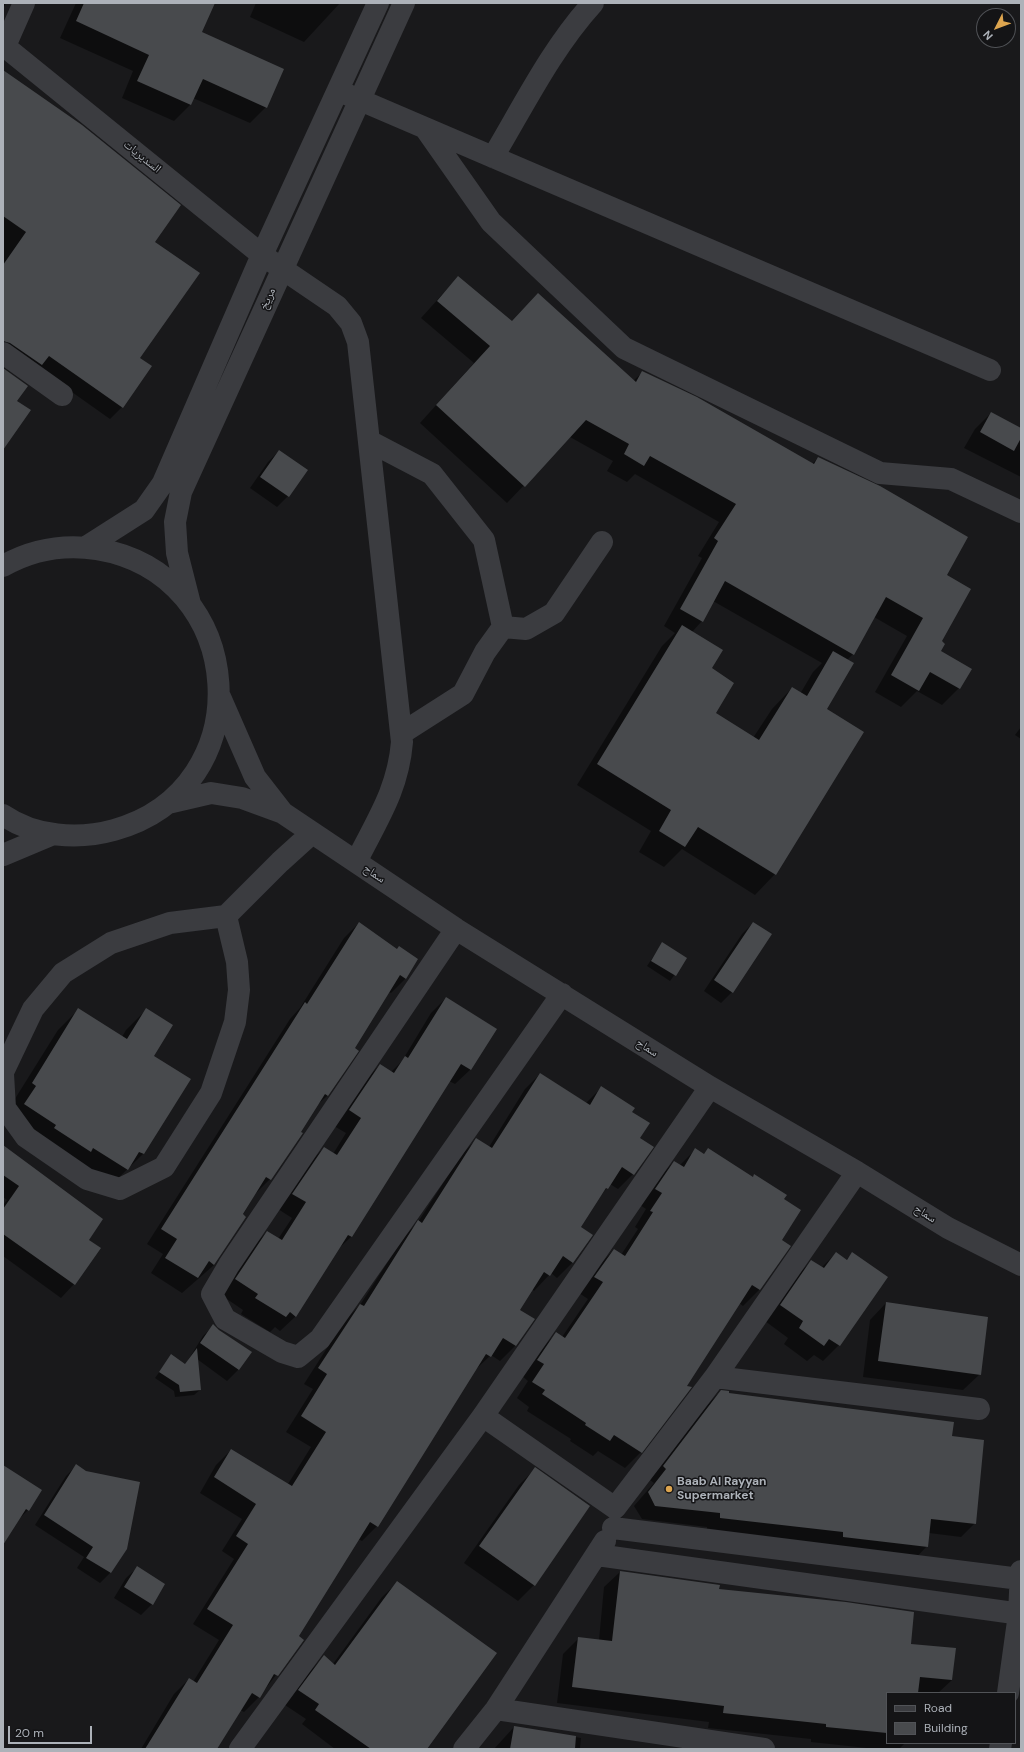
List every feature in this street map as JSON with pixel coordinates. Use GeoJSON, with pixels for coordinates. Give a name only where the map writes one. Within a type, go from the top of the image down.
{"type":"FeatureCollection","features":[{"type":"Feature","properties":{"kind":"street"},"geometry":{"type":"LineString","coordinates":[[4,46],[24,3]]}},
{"type":"Feature","properties":{"kind":"street","name":"مريخ"},"geometry":{"type":"LineString","coordinates":[[86,548],[119,528],[144,510],[163,483],[262,255],[339,91],[378,3]]}},
{"type":"Feature","properties":{"kind":"street","name":"مريخ"},"geometry":{"type":"LineString","coordinates":[[190,604],[177,553],[175,522],[181,492],[281,269],[404,3]]}},
{"type":"Feature","properties":{"kind":"street"},"geometry":{"type":"LineString","coordinates":[[493,157],[552,58],[579,19],[593,3]]}},
{"type":"Feature","properties":{"kind":"street","name":"السديريات"},"geometry":{"type":"LineString","coordinates":[[4,46],[262,255],[337,306],[351,323],[358,342],[402,733],[400,764],[390,795],[356,862]]}},
{"type":"Feature","properties":{"kind":"street"},"geometry":{"type":"LineString","coordinates":[[339,91],[990,370]]}},
{"type":"Feature","properties":{"kind":"street"},"geometry":{"type":"LineString","coordinates":[[425,128],[491,222],[624,348],[880,473],[951,480],[1021,512]]}},
{"type":"Feature","properties":{"kind":"street"},"geometry":{"type":"LineString","coordinates":[[3,353],[62,395]]}},
{"type":"Feature","properties":{"kind":"street"},"geometry":{"type":"LineString","coordinates":[[369,441],[432,474],[484,540],[503,627],[486,652],[463,694],[402,733]]}},
{"type":"Feature","properties":{"kind":"street"},"geometry":{"type":"LineString","coordinates":[[503,627],[526,629],[554,613],[602,542]]}},
{"type":"Feature","properties":{"kind":"street"},"geometry":{"type":"LineString","coordinates":[[3,566],[14,560],[37,552],[61,547],[86,548],[116,553],[133,559],[155,571],[174,586],[190,604],[203,625],[212,648],[218,672],[220,696],[217,721],[210,744],[199,766],[185,786],[168,803],[136,822],[102,833],[77,836],[53,834],[29,828],[3,815]]}},
{"type":"Feature","properties":{"kind":"street","name":"سماح"},"geometry":{"type":"LineString","coordinates":[[220,696],[255,777],[283,813]]}},
{"type":"Feature","properties":{"kind":"street","name":"سماح"},"geometry":{"type":"LineString","coordinates":[[168,803],[211,793],[242,798],[283,813],[456,929],[710,1087],[857,1172],[948,1228],[1021,1265]]}},
{"type":"Feature","properties":{"kind":"street"},"geometry":{"type":"LineString","coordinates":[[226,916],[237,962],[238,983],[235,1022],[211,1093],[164,1166],[120,1189],[87,1179],[26,1137],[5,1108],[3,1073],[33,1009],[63,973],[111,943],[170,923],[226,916],[280,862],[312,833]]}},
{"type":"Feature","properties":{"kind":"street"},"geometry":{"type":"LineString","coordinates":[[3,854],[53,834]]}},
{"type":"Feature","properties":{"kind":"street"},"geometry":{"type":"LineString","coordinates":[[456,929],[229,1265],[212,1294],[225,1319],[282,1352],[298,1357],[320,1339],[562,994]]}},
{"type":"Feature","properties":{"kind":"street"},"geometry":{"type":"LineString","coordinates":[[240,1749],[483,1416],[710,1087]]}},
{"type":"Feature","properties":{"kind":"street"},"geometry":{"type":"LineString","coordinates":[[464,1749],[496,1709],[597,1555],[614,1518],[857,1172]]}},
{"type":"Feature","properties":{"kind":"street"},"geometry":{"type":"LineString","coordinates":[[715,1376],[979,1409]]}},
{"type":"Feature","properties":{"kind":"street"},"geometry":{"type":"LineString","coordinates":[[483,1416],[614,1518],[1020,1575],[1020,1614],[1008,1692]]}},
{"type":"Feature","properties":{"kind":"street"},"geometry":{"type":"LineString","coordinates":[[597,1555],[1020,1614]]}},
{"type":"Feature","properties":{"kind":"street"},"geometry":{"type":"LineString","coordinates":[[496,1709],[764,1749]]}},
{"type":"Feature","properties":{"kind":"building"},"geometry":{"type":"Polygon","coordinates":[[[84,3],[215,3],[202,32],[284,69],[267,108],[203,79],[191,105],[137,81],[149,55],[76,21],[84,3]]]}},
{"type":"Feature","properties":{"kind":"building"},"geometry":{"type":"Polygon","coordinates":[[[3,70],[82,125],[181,205],[155,242],[200,273],[140,358],[152,366],[123,408],[49,356],[42,365],[10,343],[3,341],[3,265],[26,232],[3,216],[3,70]]]}},
{"type":"Feature","properties":{"kind":"building"},"geometry":{"type":"Polygon","coordinates":[[[458,276],[512,321],[538,293],[636,382],[642,371],[697,397],[814,464],[818,457],[880,486],[968,537],[947,575],[971,589],[942,641],[945,644],[941,651],[972,669],[960,689],[930,672],[919,691],[891,675],[923,618],[886,597],[854,655],[725,581],[703,622],[680,609],[718,541],[714,538],[736,504],[650,456],[644,466],[624,454],[629,444],[586,420],[525,487],[436,405],[490,346],[437,301],[458,276]]]}},
{"type":"Feature","properties":{"kind":"building"},"geometry":{"type":"Polygon","coordinates":[[[3,368],[28,386],[17,401],[31,410],[3,450],[3,368]]]}},
{"type":"Feature","properties":{"kind":"building"},"geometry":{"type":"Polygon","coordinates":[[[991,412],[1021,428],[1021,438],[1014,451],[980,432],[991,412]]]}},
{"type":"Feature","properties":{"kind":"building"},"geometry":{"type":"Polygon","coordinates":[[[279,450],[308,470],[289,497],[260,477],[279,450]]]}},
{"type":"Feature","properties":{"kind":"building"},"geometry":{"type":"Polygon","coordinates":[[[682,625],[723,650],[712,668],[734,683],[716,713],[759,740],[792,687],[807,696],[833,651],[854,663],[827,709],[864,732],[776,875],[698,827],[685,847],[659,831],[671,810],[597,764],[682,625]]]}},
{"type":"Feature","properties":{"kind":"building"},"geometry":{"type":"Polygon","coordinates":[[[359,922],[397,949],[399,946],[418,959],[406,979],[400,975],[355,1048],[359,1051],[328,1096],[325,1094],[301,1132],[303,1133],[271,1180],[266,1177],[243,1214],[246,1217],[214,1265],[209,1261],[198,1278],[165,1258],[177,1239],[161,1229],[305,1002],[307,1004],[359,922]]]}},
{"type":"Feature","properties":{"kind":"building"},"geometry":{"type":"Polygon","coordinates":[[[753,922],[772,934],[733,993],[714,980],[753,922]]]}},
{"type":"Feature","properties":{"kind":"building"},"geometry":{"type":"Polygon","coordinates":[[[662,942],[687,958],[676,976],[651,961],[662,942]]]}},
{"type":"Feature","properties":{"kind":"building"},"geometry":{"type":"Polygon","coordinates":[[[446,997],[497,1029],[471,1070],[461,1064],[352,1237],[348,1235],[296,1317],[290,1312],[286,1317],[255,1298],[258,1294],[235,1279],[267,1231],[282,1240],[306,1202],[292,1194],[324,1147],[337,1155],[361,1118],[349,1110],[380,1064],[394,1073],[405,1056],[408,1058],[446,997]]]}},
{"type":"Feature","properties":{"kind":"building"},"geometry":{"type":"Polygon","coordinates":[[[78,1008],[127,1039],[146,1008],[173,1025],[154,1056],[191,1079],[144,1154],[139,1152],[128,1170],[93,1148],[91,1152],[54,1128],[56,1125],[24,1104],[36,1086],[32,1083],[78,1008]]]}},
{"type":"Feature","properties":{"kind":"building"},"geometry":{"type":"Polygon","coordinates":[[[540,1073],[590,1105],[601,1086],[635,1108],[632,1112],[650,1123],[640,1138],[654,1147],[634,1175],[622,1167],[608,1189],[606,1188],[581,1227],[593,1235],[573,1263],[563,1256],[550,1276],[544,1272],[520,1310],[535,1319],[516,1346],[503,1338],[491,1357],[486,1354],[378,1527],[370,1522],[299,1636],[304,1640],[278,1676],[274,1674],[260,1698],[252,1693],[217,1749],[145,1749],[189,1678],[197,1683],[233,1625],[207,1609],[248,1544],[236,1536],[256,1504],[214,1477],[231,1449],[292,1486],[326,1432],[301,1416],[327,1374],[318,1368],[360,1304],[364,1306],[418,1220],[422,1223],[476,1138],[492,1148],[540,1073]]]}},
{"type":"Feature","properties":{"kind":"building"},"geometry":{"type":"Polygon","coordinates":[[[3,1145],[103,1219],[89,1240],[101,1248],[75,1285],[3,1234],[3,1209],[19,1186],[3,1175],[3,1145]]]}},
{"type":"Feature","properties":{"kind":"building"},"geometry":{"type":"Polygon","coordinates":[[[695,1148],[704,1154],[708,1148],[753,1177],[754,1174],[787,1195],[784,1199],[801,1210],[782,1240],[791,1246],[760,1290],[752,1285],[687,1386],[692,1387],[642,1453],[614,1435],[610,1441],[585,1425],[586,1423],[542,1394],[545,1390],[532,1382],[544,1364],[537,1360],[556,1332],[565,1338],[603,1282],[594,1277],[614,1249],[625,1256],[653,1212],[650,1211],[662,1193],[655,1189],[674,1161],[684,1167],[695,1148]]]}},
{"type":"Feature","properties":{"kind":"building"},"geometry":{"type":"Polygon","coordinates":[[[836,1252],[847,1260],[852,1252],[888,1277],[840,1346],[829,1339],[824,1346],[799,1328],[803,1321],[780,1305],[811,1260],[824,1268],[836,1252]]]}},
{"type":"Feature","properties":{"kind":"building"},"geometry":{"type":"Polygon","coordinates":[[[886,1302],[988,1317],[981,1375],[878,1361],[886,1302]]]}},
{"type":"Feature","properties":{"kind":"building"},"geometry":{"type":"Polygon","coordinates":[[[213,1324],[219,1330],[252,1352],[239,1370],[200,1343],[213,1324]]]}},
{"type":"Feature","properties":{"kind":"building"},"geometry":{"type":"Polygon","coordinates":[[[197,1348],[201,1390],[180,1392],[179,1385],[159,1372],[171,1354],[185,1364],[197,1348]]]}},
{"type":"Feature","properties":{"kind":"building"},"geometry":{"type":"Polygon","coordinates":[[[721,1390],[729,1391],[729,1393],[954,1422],[952,1436],[984,1440],[976,1524],[931,1519],[928,1547],[843,1537],[843,1532],[720,1518],[720,1513],[655,1506],[648,1492],[666,1469],[663,1466],[721,1390]]]}},
{"type":"Feature","properties":{"kind":"building"},"geometry":{"type":"Polygon","coordinates":[[[76,1464],[86,1471],[140,1482],[127,1549],[111,1573],[86,1558],[93,1547],[44,1515],[76,1464]]]}},
{"type":"Feature","properties":{"kind":"building"},"geometry":{"type":"Polygon","coordinates":[[[3,1465],[42,1490],[29,1511],[26,1509],[3,1545],[3,1465]]]}},
{"type":"Feature","properties":{"kind":"building"},"geometry":{"type":"Polygon","coordinates":[[[535,1467],[590,1506],[535,1586],[479,1546],[535,1467]]]}},
{"type":"Feature","properties":{"kind":"building"},"geometry":{"type":"Polygon","coordinates":[[[137,1566],[165,1584],[153,1605],[124,1587],[137,1566]]]}},
{"type":"Feature","properties":{"kind":"building"},"geometry":{"type":"Polygon","coordinates":[[[620,1571],[720,1585],[719,1589],[846,1602],[914,1612],[911,1644],[956,1648],[952,1680],[920,1677],[918,1692],[886,1692],[886,1733],[826,1727],[826,1724],[723,1713],[724,1706],[572,1687],[578,1637],[612,1641],[620,1571]]]}},
{"type":"Feature","properties":{"kind":"building"},"geometry":{"type":"Polygon","coordinates":[[[397,1581],[497,1653],[427,1749],[371,1749],[315,1710],[319,1704],[298,1690],[324,1655],[335,1665],[397,1581]]]}},
{"type":"Feature","properties":{"kind":"building"},"geometry":{"type":"Polygon","coordinates":[[[514,1726],[576,1736],[575,1749],[510,1749],[514,1726]]]}},
{"type":"Feature","properties":{"kind":"place","name":"Baab Al Rayyan Supermarket"},"geometry":{"type":"Point","coordinates":[669,1489]}}]}
